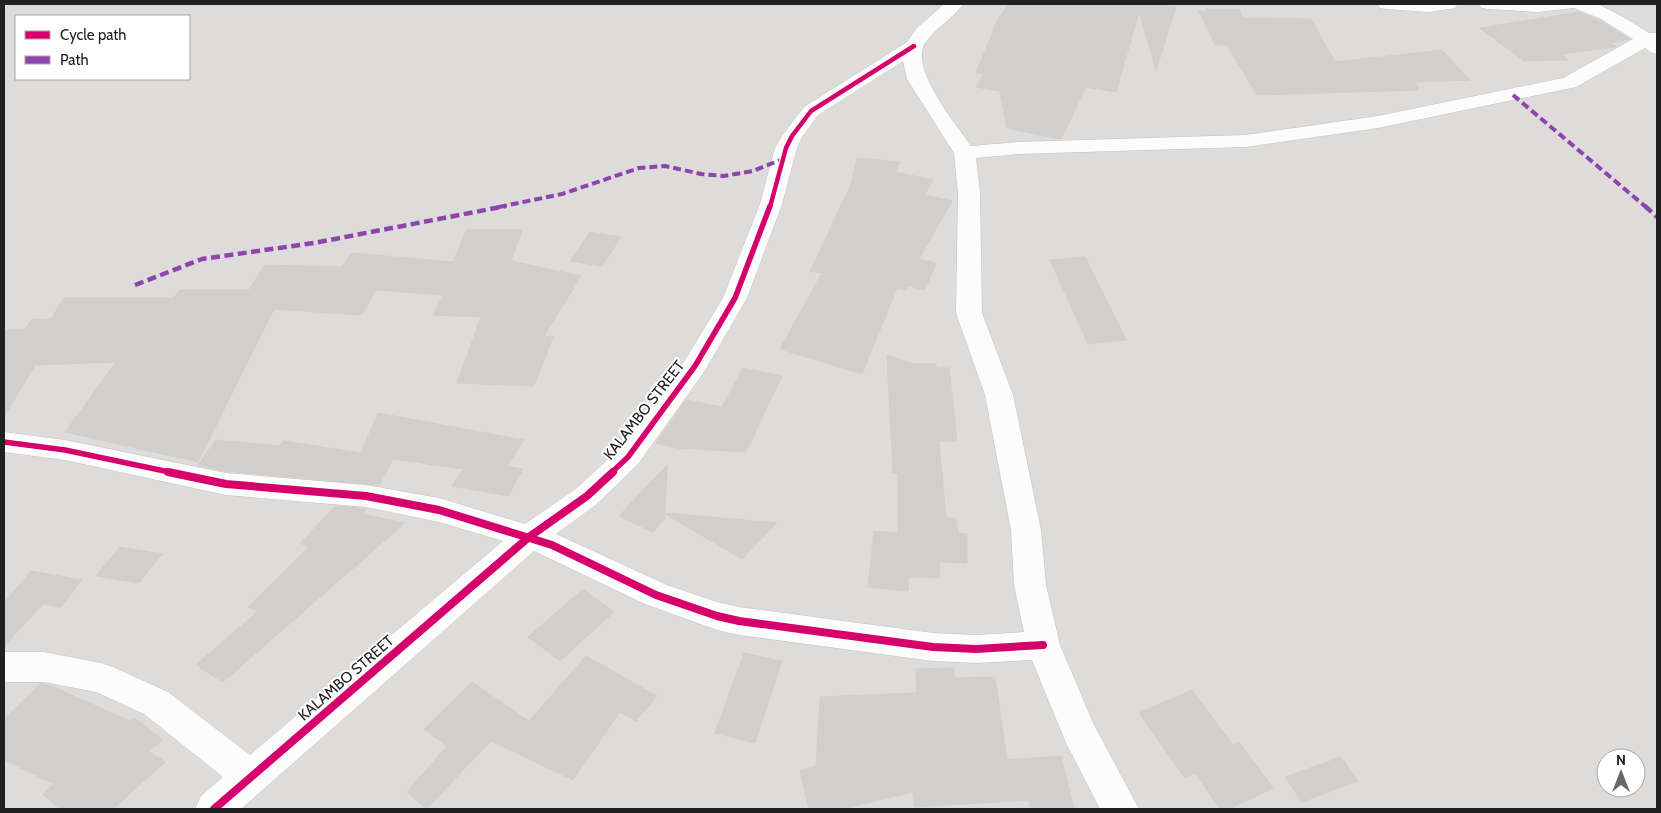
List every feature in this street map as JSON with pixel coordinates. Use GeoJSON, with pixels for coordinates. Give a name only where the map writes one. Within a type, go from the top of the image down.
{"type":"FeatureCollection","features":[{"type":"Feature","properties":{"kind":"street","name":"KALAMBO STREET"},"geometry":{"type":"LineString","coordinates":[[214,809],[529,537],[587,496],[628,457],[695,366],[735,298],[771,204],[786,148],[802,122],[811,111],[826,100],[914,46],[924,32],[954,4]]}},
{"type":"Feature","properties":{"kind":"street"},"geometry":{"type":"LineString","coordinates":[[1386,4],[1429,7],[1449,4]]}},
{"type":"Feature","properties":{"kind":"street"},"geometry":{"type":"LineString","coordinates":[[1488,4],[1538,6],[1569,4]]}},
{"type":"Feature","properties":{"kind":"street"},"geometry":{"type":"LineString","coordinates":[[1578,4],[1590,6],[1611,16],[1654,42]]}},
{"type":"Feature","properties":{"kind":"street"},"geometry":{"type":"LineString","coordinates":[[965,154],[1026,148],[1245,141],[1378,122],[1569,83],[1654,42]]}},
{"type":"Feature","properties":{"kind":"street"},"geometry":{"type":"LineString","coordinates":[[914,46],[912,54],[913,66],[917,79],[965,154],[970,194],[969,313],[998,395],[1026,530],[1030,585],[1044,645],[1079,732],[1120,809]]}},
{"type":"Feature","properties":{"kind":"street"},"geometry":{"type":"LineString","coordinates":[[4,442],[65,450],[226,484],[366,496],[398,501],[489,524],[552,545],[656,595],[717,616],[934,648],[976,649],[1044,645]]}},
{"type":"Feature","properties":{"kind":"street"},"geometry":{"type":"LineString","coordinates":[[4,667],[44,667],[101,678],[156,703],[251,777]]}},
{"type":"Feature","properties":{"kind":"shaded area"},"geometry":{"type":"Polygon","coordinates":[[[4,4],[1657,4],[1657,809],[4,809],[4,4]]]}},
{"type":"Feature","properties":{"kind":"building"},"geometry":{"type":"Polygon","coordinates":[[[1009,4],[1155,4],[1176,7],[1156,70],[1139,12],[1116,92],[1086,87],[1061,139],[1059,139],[1007,128],[1000,91],[976,87],[984,74],[976,73],[998,19],[1009,4]]]}},
{"type":"Feature","properties":{"kind":"building"},"geometry":{"type":"Polygon","coordinates":[[[1205,9],[1240,10],[1242,18],[1311,19],[1335,62],[1442,50],[1470,80],[1414,82],[1420,88],[1417,88],[1419,90],[1257,95],[1227,45],[1215,45],[1199,11],[1206,12],[1205,9]]]}},
{"type":"Feature","properties":{"kind":"building"},"geometry":{"type":"Polygon","coordinates":[[[1579,12],[1600,21],[1629,39],[1611,43],[1615,47],[1561,54],[1568,60],[1524,61],[1480,28],[1579,12]]]}},
{"type":"Feature","properties":{"kind":"building"},"geometry":{"type":"Polygon","coordinates":[[[857,158],[900,162],[895,172],[933,180],[925,195],[952,201],[919,259],[936,263],[925,290],[908,286],[906,290],[897,288],[862,374],[780,349],[822,273],[810,271],[851,185],[857,158]]]}},
{"type":"Feature","properties":{"kind":"building"},"geometry":{"type":"Polygon","coordinates":[[[466,230],[522,230],[511,261],[581,276],[544,336],[553,337],[534,386],[457,383],[481,317],[433,315],[443,295],[376,290],[362,315],[274,309],[198,462],[65,432],[116,362],[35,365],[4,417],[4,330],[25,329],[31,320],[51,319],[64,298],[174,298],[179,290],[249,290],[265,265],[342,267],[351,253],[453,262],[466,230]]]}},
{"type":"Feature","properties":{"kind":"building"},"geometry":{"type":"Polygon","coordinates":[[[590,232],[621,237],[602,266],[570,261],[590,232]]]}},
{"type":"Feature","properties":{"kind":"building"},"geometry":{"type":"Polygon","coordinates":[[[1085,257],[1126,340],[1088,344],[1050,260],[1085,257]]]}},
{"type":"Feature","properties":{"kind":"building"},"geometry":{"type":"Polygon","coordinates":[[[887,355],[913,364],[936,364],[936,368],[949,368],[957,441],[939,441],[946,518],[956,518],[958,533],[967,534],[967,563],[939,562],[940,578],[909,577],[908,591],[868,587],[874,531],[898,533],[898,473],[893,473],[887,355]]]}},
{"type":"Feature","properties":{"kind":"building"},"geometry":{"type":"Polygon","coordinates":[[[743,368],[782,376],[746,452],[677,448],[656,443],[686,400],[722,407],[743,368]]]}},
{"type":"Feature","properties":{"kind":"building"},"geometry":{"type":"Polygon","coordinates":[[[378,413],[524,440],[507,466],[523,469],[508,496],[452,486],[463,469],[393,459],[379,485],[226,471],[198,465],[216,440],[280,446],[284,441],[361,453],[378,413]]]}},
{"type":"Feature","properties":{"kind":"building"},"geometry":{"type":"Polygon","coordinates":[[[667,465],[665,513],[777,523],[742,559],[665,514],[665,518],[653,532],[619,516],[667,465]]]}},
{"type":"Feature","properties":{"kind":"building"},"geometry":{"type":"Polygon","coordinates":[[[336,506],[366,509],[363,514],[405,523],[223,682],[196,665],[258,611],[248,607],[309,547],[300,543],[336,506]]]}},
{"type":"Feature","properties":{"kind":"building"},"geometry":{"type":"Polygon","coordinates":[[[120,547],[162,554],[139,583],[96,576],[120,547]]]}},
{"type":"Feature","properties":{"kind":"building"},"geometry":{"type":"Polygon","coordinates":[[[31,571],[82,580],[61,607],[43,604],[4,646],[4,603],[31,571]]]}},
{"type":"Feature","properties":{"kind":"building"},"geometry":{"type":"Polygon","coordinates":[[[583,589],[614,612],[560,661],[528,637],[583,589]]]}},
{"type":"Feature","properties":{"kind":"building"},"geometry":{"type":"Polygon","coordinates":[[[744,653],[782,661],[755,743],[715,733],[744,653]]]}},
{"type":"Feature","properties":{"kind":"building"},"geometry":{"type":"Polygon","coordinates":[[[586,656],[657,696],[636,721],[620,712],[573,780],[491,741],[426,809],[407,792],[447,746],[424,729],[472,682],[529,721],[586,656]]]}},
{"type":"Feature","properties":{"kind":"building"},"geometry":{"type":"Polygon","coordinates":[[[954,668],[955,678],[995,677],[1007,760],[1061,756],[1074,809],[1031,809],[1029,800],[915,807],[913,792],[842,809],[809,809],[800,770],[816,766],[820,697],[917,693],[916,669],[954,668]]]}},
{"type":"Feature","properties":{"kind":"building"},"geometry":{"type":"Polygon","coordinates":[[[40,684],[49,685],[130,721],[135,718],[163,740],[149,751],[165,762],[113,809],[60,809],[43,794],[54,784],[4,760],[4,719],[40,684]]]}},
{"type":"Feature","properties":{"kind":"building"},"geometry":{"type":"Polygon","coordinates":[[[1192,690],[1233,745],[1239,742],[1273,788],[1229,809],[1220,809],[1195,773],[1185,778],[1139,713],[1192,690]]]}},
{"type":"Feature","properties":{"kind":"building"},"geometry":{"type":"Polygon","coordinates":[[[1341,757],[1358,781],[1302,802],[1285,777],[1341,757]]]}},
{"type":"Feature","properties":{"kind":"marked path"},"geometry":{"type":"LineString","coordinates":[[1513,95],[1578,148],[1657,217]]}},
{"type":"Feature","properties":{"kind":"marked path"},"geometry":{"type":"LineString","coordinates":[[135,285],[202,259],[314,243],[549,198],[639,168],[658,165],[701,174],[724,176],[753,171],[783,159]]}},
{"type":"Feature","properties":{"kind":"cycle path"},"geometry":{"type":"LineString","coordinates":[[214,809],[529,537],[587,496],[628,457],[695,366],[735,298],[771,204],[786,148],[792,136],[811,111],[914,46]]}},
{"type":"Feature","properties":{"kind":"cycle path"},"geometry":{"type":"LineString","coordinates":[[4,442],[65,450],[226,484],[366,496],[439,510],[552,545],[656,595],[717,616],[739,621],[933,647],[976,649],[1043,645]]}}]}
